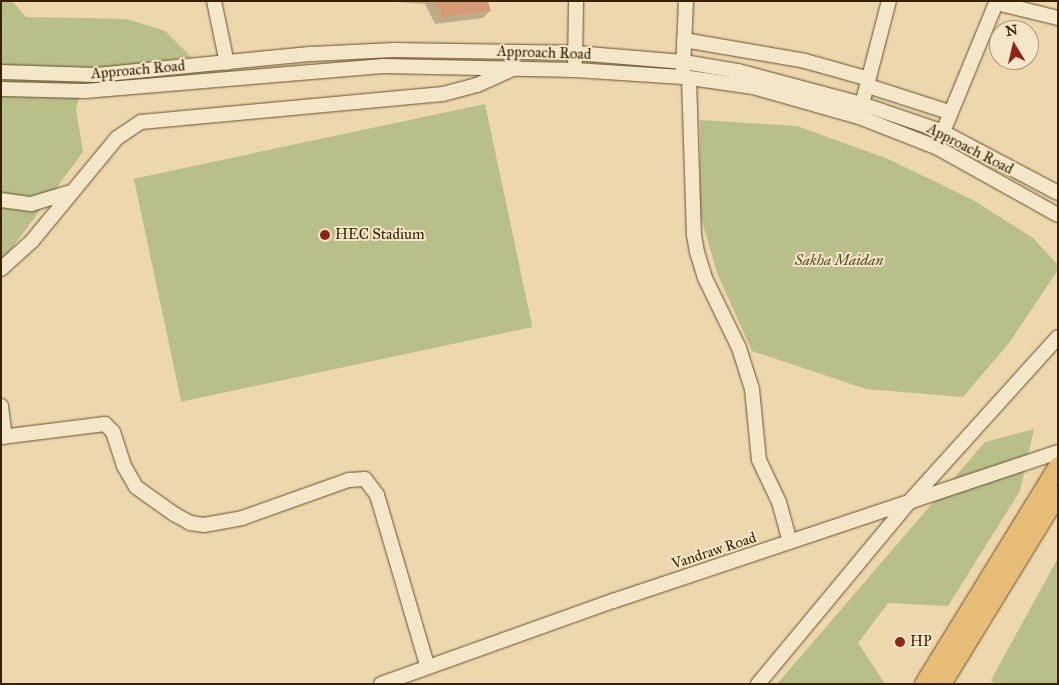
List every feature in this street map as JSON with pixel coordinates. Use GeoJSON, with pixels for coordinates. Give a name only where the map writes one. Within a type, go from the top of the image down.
{"type":"FeatureCollection","features":[{"type":"Feature","properties":{"kind":"main road"},"geometry":{"type":"LineString","coordinates":[[924,684],[1058,466]]}},
{"type":"Feature","properties":{"kind":"main road"},"geometry":{"type":"LineString","coordinates":[[942,684],[1058,495]]}},
{"type":"Feature","properties":{"kind":"street"},"geometry":{"type":"LineString","coordinates":[[214,1],[227,63]]}},
{"type":"Feature","properties":{"kind":"street"},"geometry":{"type":"LineString","coordinates":[[575,70],[576,1]]}},
{"type":"Feature","properties":{"kind":"street"},"geometry":{"type":"LineString","coordinates":[[686,1],[684,62],[696,244],[705,278],[739,348],[752,388],[759,460],[779,502],[790,542]]}},
{"type":"Feature","properties":{"kind":"street"},"geometry":{"type":"LineString","coordinates":[[861,111],[889,1]]}},
{"type":"Feature","properties":{"kind":"street"},"geometry":{"type":"LineString","coordinates":[[938,148],[941,131],[997,2],[1058,18]]}},
{"type":"Feature","properties":{"kind":"street"},"geometry":{"type":"LineString","coordinates":[[684,40],[805,61],[949,112]]}},
{"type":"Feature","properties":{"kind":"street","name":"Approach Road"},"geometry":{"type":"LineString","coordinates":[[1,72],[96,75],[312,54],[394,50],[576,53],[684,62],[738,71],[861,111],[938,148],[1058,215]]}},
{"type":"Feature","properties":{"kind":"street","name":"Approach Road"},"geometry":{"type":"LineString","coordinates":[[1,89],[84,91],[383,66],[575,70],[686,77],[753,87],[941,131],[1058,193]]}},
{"type":"Feature","properties":{"kind":"street"},"geometry":{"type":"LineString","coordinates":[[1,269],[32,241],[118,138],[142,122],[443,94],[477,86],[514,68]]}},
{"type":"Feature","properties":{"kind":"street"},"geometry":{"type":"LineString","coordinates":[[1,200],[31,204],[71,192]]}},
{"type":"Feature","properties":{"kind":"street"},"geometry":{"type":"LineString","coordinates":[[758,684],[909,502],[1058,337]]}},
{"type":"Feature","properties":{"kind":"street"},"geometry":{"type":"LineString","coordinates":[[1,406],[3,437],[105,424],[113,432],[124,466],[136,487],[190,523],[204,525],[242,518],[350,480],[365,480],[377,495],[427,665]]}},
{"type":"Feature","properties":{"kind":"street","name":"Vandraw Road"},"geometry":{"type":"LineString","coordinates":[[381,684],[427,665],[1058,452]]}},
{"type":"Feature","properties":{"kind":"green space"},"geometry":{"type":"Polygon","coordinates":[[[1,1],[12,1],[26,17],[127,19],[165,31],[191,57],[88,70],[76,109],[83,152],[1,263],[1,1]]]}},
{"type":"Feature","properties":{"kind":"green space","name":"HEC Stadium"},"geometry":{"type":"Polygon","coordinates":[[[485,104],[532,327],[181,402],[134,179],[485,104]]]}},
{"type":"Feature","properties":{"kind":"green space","name":"Sakha Maidan"},"geometry":{"type":"Polygon","coordinates":[[[700,120],[797,126],[888,159],[973,200],[1033,238],[1058,265],[1058,270],[1009,343],[963,397],[866,389],[752,351],[717,273],[700,214],[700,120]]]}},
{"type":"Feature","properties":{"kind":"green space"},"geometry":{"type":"Polygon","coordinates":[[[1034,429],[1020,491],[948,606],[888,603],[858,643],[885,684],[777,684],[985,442],[1034,429]]]}},
{"type":"Feature","properties":{"kind":"green space"},"geometry":{"type":"Polygon","coordinates":[[[1058,558],[1058,684],[995,684],[991,680],[1058,558]]]}},
{"type":"Feature","properties":{"kind":"building"},"geometry":{"type":"Polygon","coordinates":[[[434,1],[488,1],[491,11],[442,17],[434,1]]]}},
{"type":"Feature","properties":{"kind":"place","name":"HEC Stadium"},"geometry":{"type":"Point","coordinates":[325,235]}},
{"type":"Feature","properties":{"kind":"place","name":"HP"},"geometry":{"type":"Point","coordinates":[900,642]}}]}
